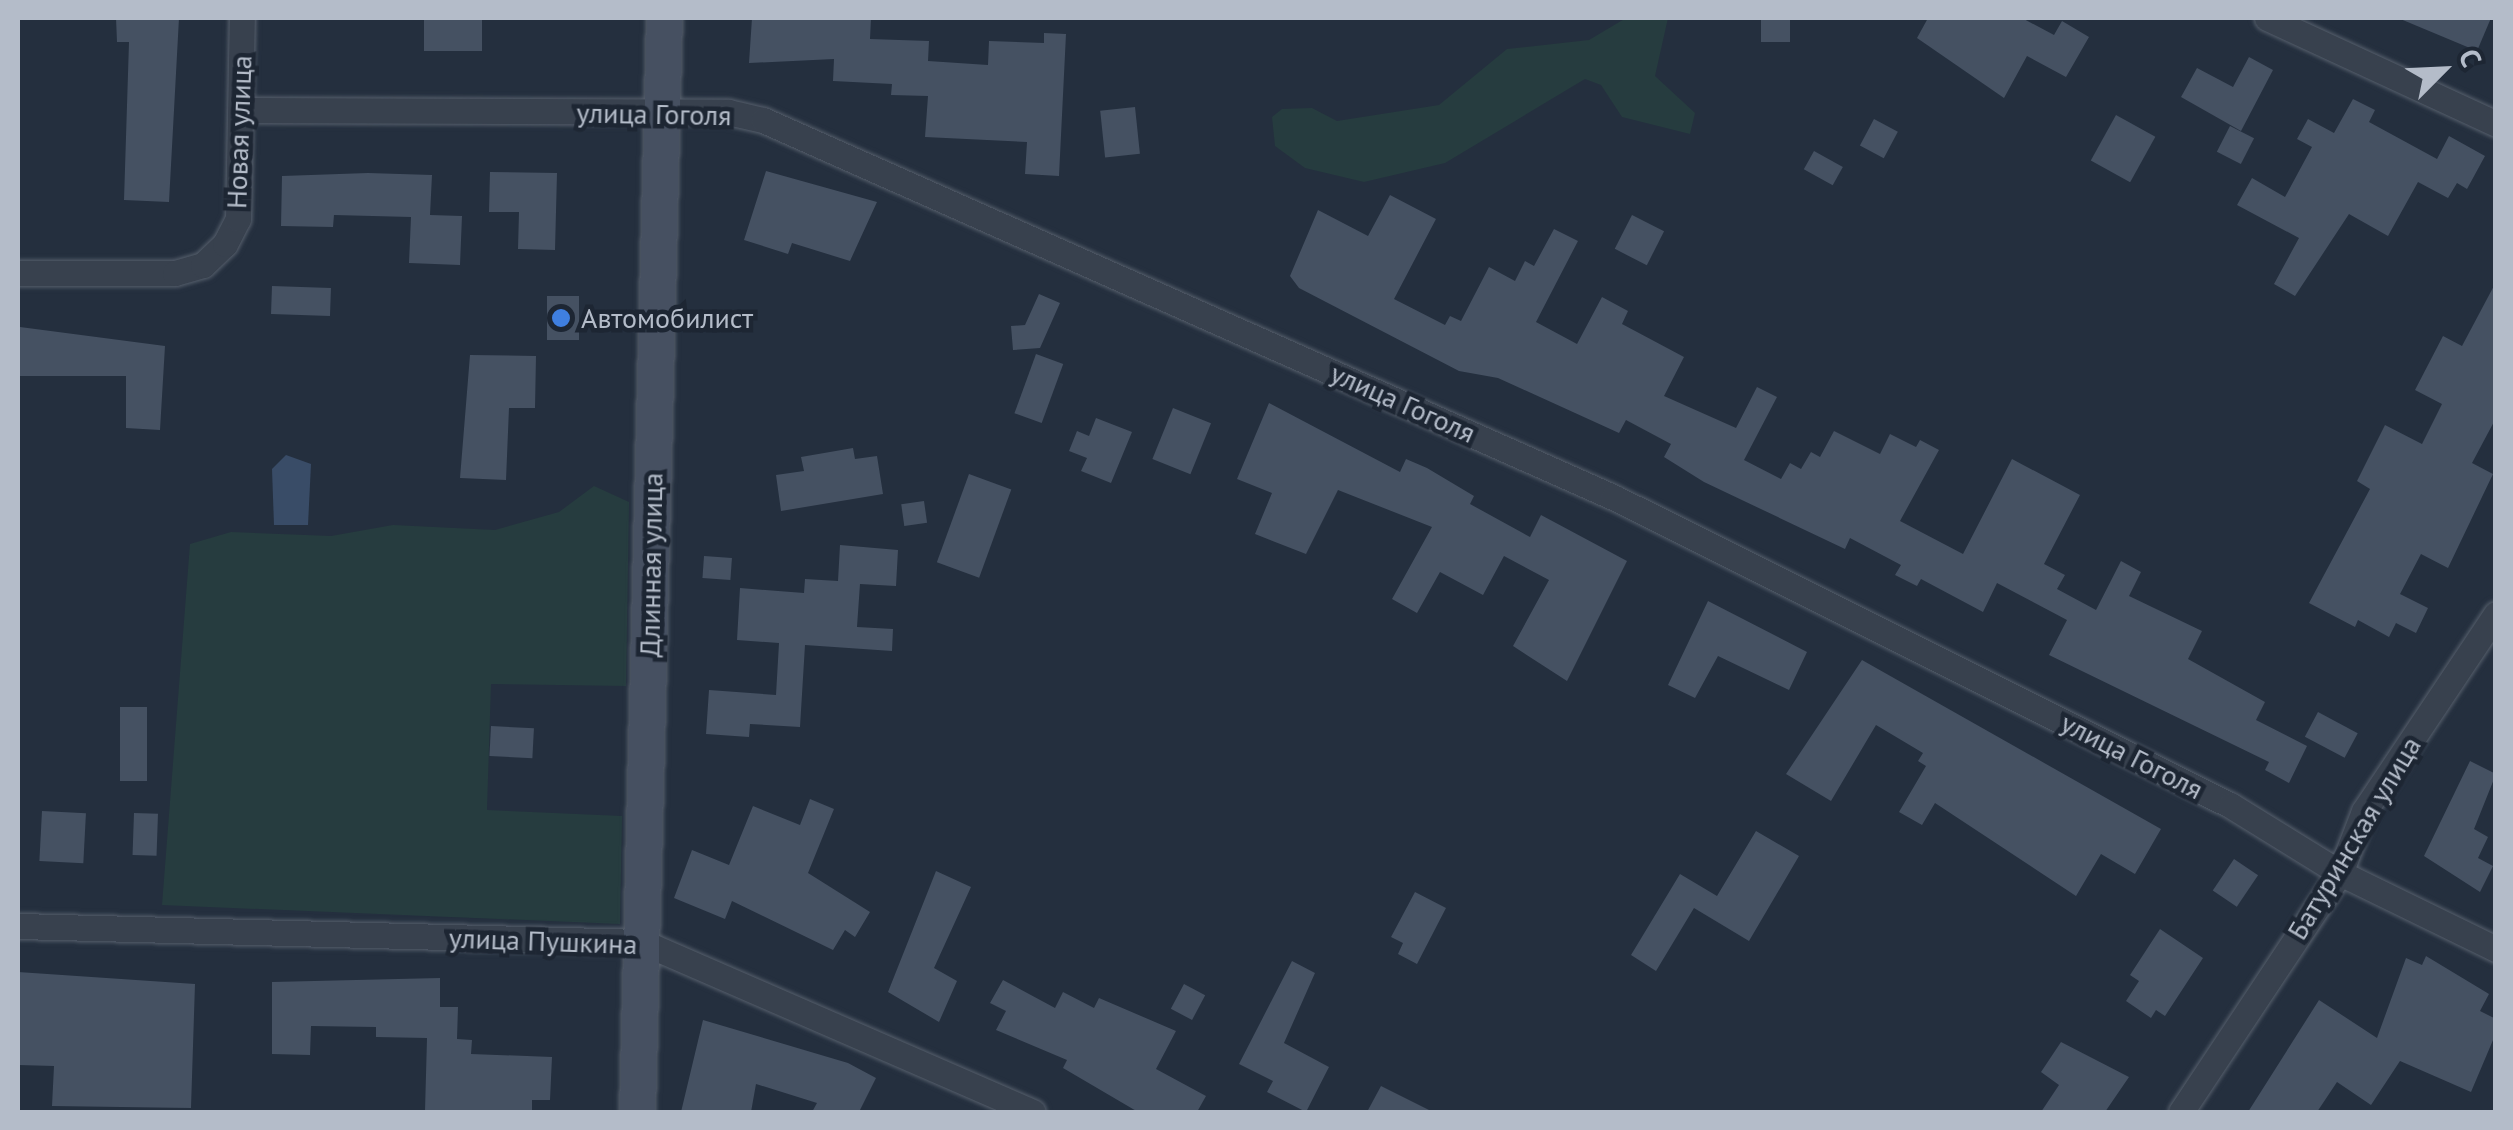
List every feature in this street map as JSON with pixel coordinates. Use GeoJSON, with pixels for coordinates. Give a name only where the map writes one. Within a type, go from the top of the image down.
{"type":"FeatureCollection","features":[{"type":"Feature","properties":{"kind":"street","name":"Новая улица"},"geometry":{"type":"LineString","coordinates":[[18,273],[175,274],[204,265],[238,219],[242,18]]}},
{"type":"Feature","properties":{"kind":"street","name":"Длинная улица"},"geometry":{"type":"LineString","coordinates":[[638,1112],[664,18]]}},
{"type":"Feature","properties":{"kind":"street"},"geometry":{"type":"LineString","coordinates":[[2267,18],[2496,124]]}},
{"type":"Feature","properties":{"kind":"street","name":"улица Гоголя"},"geometry":{"type":"LineString","coordinates":[[242,110],[663,114],[763,120],[1614,497],[2230,804],[2340,873],[2496,949]]}},
{"type":"Feature","properties":{"kind":"street","name":"Батуринская улица"},"geometry":{"type":"LineString","coordinates":[[2181,1112],[2340,873],[2364,812],[2496,614]]}},
{"type":"Feature","properties":{"kind":"street","name":"улица Пушкина"},"geometry":{"type":"LineString","coordinates":[[18,926],[642,942],[1033,1112]]}},
{"type":"Feature","properties":{"kind":"green space"},"geometry":{"type":"Polygon","coordinates":[[[1626,18],[1668,18],[1655,76],[1695,113],[1690,134],[1622,117],[1601,85],[1585,79],[1445,163],[1364,182],[1305,168],[1275,146],[1272,117],[1282,109],[1312,108],[1337,121],[1439,105],[1507,49],[1589,40],[1626,18]]]}},
{"type":"Feature","properties":{"kind":"green space"},"geometry":{"type":"Polygon","coordinates":[[[594,486],[629,502],[626,686],[491,684],[487,810],[622,816],[620,924],[162,905],[190,544],[231,532],[331,536],[393,525],[495,530],[559,512],[594,486]]]}},
{"type":"Feature","properties":{"kind":"water"},"geometry":{"type":"Polygon","coordinates":[[[286,455],[311,464],[308,525],[274,525],[272,469],[286,455]]]}},
{"type":"Feature","properties":{"kind":"building"},"geometry":{"type":"Polygon","coordinates":[[[116,18],[179,18],[169,202],[124,200],[129,42],[117,42],[116,18]]]}},
{"type":"Feature","properties":{"kind":"building"},"geometry":{"type":"Polygon","coordinates":[[[424,18],[482,18],[482,51],[424,51],[424,18]]]}},
{"type":"Feature","properties":{"kind":"building"},"geometry":{"type":"Polygon","coordinates":[[[752,18],[871,18],[870,39],[929,41],[928,61],[988,65],[989,41],[1044,43],[1044,33],[1066,34],[1059,176],[1025,174],[1027,142],[925,137],[928,96],[891,95],[892,84],[833,81],[834,59],[749,63],[752,18]]]}},
{"type":"Feature","properties":{"kind":"building"},"geometry":{"type":"Polygon","coordinates":[[[1761,18],[1790,18],[1790,42],[1761,42],[1761,18]]]}},
{"type":"Feature","properties":{"kind":"building"},"geometry":{"type":"Polygon","coordinates":[[[1928,18],[2022,18],[2054,35],[2062,21],[2089,37],[2066,77],[2027,56],[2004,98],[1917,38],[1928,18]]]}},
{"type":"Feature","properties":{"kind":"building"},"geometry":{"type":"Polygon","coordinates":[[[2398,18],[2491,18],[2477,51],[2398,18]]]}},
{"type":"Feature","properties":{"kind":"building"},"geometry":{"type":"Polygon","coordinates":[[[2249,57],[2273,70],[2241,131],[2181,97],[2197,68],[2233,87],[2249,57]]]}},
{"type":"Feature","properties":{"kind":"building"},"geometry":{"type":"Polygon","coordinates":[[[2353,99],[2375,110],[2369,122],[2437,159],[2449,136],[2485,156],[2467,189],[2457,183],[2448,198],[2418,182],[2388,236],[2349,214],[2295,296],[2274,284],[2299,238],[2237,205],[2252,178],[2285,197],[2312,147],[2297,139],[2308,119],[2334,133],[2353,99]]]}},
{"type":"Feature","properties":{"kind":"building"},"geometry":{"type":"Polygon","coordinates":[[[1135,107],[1140,154],[1105,157],[1100,111],[1135,107]]]}},
{"type":"Feature","properties":{"kind":"building"},"geometry":{"type":"Polygon","coordinates":[[[2116,115],[2155,137],[2130,182],[2091,160],[2116,115]]]}},
{"type":"Feature","properties":{"kind":"building"},"geometry":{"type":"Polygon","coordinates":[[[1874,119],[1898,132],[1884,158],[1860,145],[1874,119]]]}},
{"type":"Feature","properties":{"kind":"building"},"geometry":{"type":"Polygon","coordinates":[[[2230,126],[2254,138],[2241,164],[2217,152],[2230,126]]]}},
{"type":"Feature","properties":{"kind":"building"},"geometry":{"type":"Polygon","coordinates":[[[1814,151],[1843,167],[1833,185],[1804,169],[1814,151]]]}},
{"type":"Feature","properties":{"kind":"building"},"geometry":{"type":"Polygon","coordinates":[[[766,171],[877,202],[850,261],[792,243],[788,254],[744,240],[766,171]]]}},
{"type":"Feature","properties":{"kind":"building"},"geometry":{"type":"Polygon","coordinates":[[[490,172],[557,173],[555,250],[518,249],[519,212],[489,212],[490,172]]]}},
{"type":"Feature","properties":{"kind":"building"},"geometry":{"type":"Polygon","coordinates":[[[432,175],[430,215],[462,216],[460,265],[409,263],[411,217],[334,215],[333,227],[281,226],[282,176],[432,175]]]}},
{"type":"Feature","properties":{"kind":"building"},"geometry":{"type":"Polygon","coordinates":[[[1390,195],[1436,219],[1394,299],[1445,325],[1450,316],[1461,321],[1489,267],[1515,281],[1525,261],[1534,266],[1554,229],[1578,241],[1536,322],[1577,344],[1602,297],[1628,311],[1622,324],[1684,357],[1664,396],[1736,428],[1757,387],[1777,397],[1744,460],[1781,479],[1790,463],[1801,469],[1811,452],[1820,457],[1834,431],[1880,454],[1890,434],[1916,447],[1920,440],[1939,450],[1900,521],[1963,554],[2012,459],[2080,495],[2044,564],[2065,575],[2057,589],[2096,610],[2121,561],[2141,572],[2129,596],[2202,631],[2188,659],[2265,702],[2256,720],[2307,746],[2289,783],[2265,770],[2269,762],[2049,655],[2067,620],[1997,583],[1983,612],[1921,579],[1917,586],[1895,575],[1901,565],[1850,538],[1845,549],[1704,482],[1664,457],[1671,444],[1626,420],[1619,433],[1498,378],[1459,371],[1299,288],[1290,276],[1318,210],[1368,236],[1390,195]]]}},
{"type":"Feature","properties":{"kind":"building"},"geometry":{"type":"Polygon","coordinates":[[[1632,215],[1664,231],[1647,265],[1615,249],[1632,215]]]}},
{"type":"Feature","properties":{"kind":"building"},"geometry":{"type":"Polygon","coordinates":[[[2496,282],[2496,418],[2472,463],[2493,474],[2448,568],[2421,554],[2400,594],[2428,608],[2416,633],[2396,623],[2389,637],[2358,620],[2355,627],[2309,603],[2370,489],[2357,481],[2385,425],[2422,444],[2442,404],[2415,390],[2443,336],[2462,346],[2496,282]]]}},
{"type":"Feature","properties":{"kind":"building"},"geometry":{"type":"Polygon","coordinates":[[[272,286],[331,288],[330,316],[271,314],[272,286]]]}},
{"type":"Feature","properties":{"kind":"building"},"geometry":{"type":"Polygon","coordinates":[[[1039,294],[1060,303],[1040,348],[1013,350],[1011,326],[1025,325],[1039,294]]]}},
{"type":"Feature","properties":{"kind":"building"},"geometry":{"type":"Polygon","coordinates":[[[547,296],[579,296],[579,340],[547,340],[547,296]]]}},
{"type":"Feature","properties":{"kind":"building"},"geometry":{"type":"Polygon","coordinates":[[[20,327],[165,346],[160,430],[126,428],[126,376],[18,376],[20,327]]]}},
{"type":"Feature","properties":{"kind":"building"},"geometry":{"type":"Polygon","coordinates":[[[1036,354],[1063,364],[1042,423],[1014,413],[1036,354]]]}},
{"type":"Feature","properties":{"kind":"building"},"geometry":{"type":"Polygon","coordinates":[[[470,355],[536,356],[535,408],[509,408],[506,480],[460,478],[470,355]]]}},
{"type":"Feature","properties":{"kind":"building"},"geometry":{"type":"Polygon","coordinates":[[[1269,403],[1400,472],[1406,459],[1427,468],[1474,496],[1470,504],[1530,537],[1541,515],[1627,561],[1567,681],[1513,646],[1549,580],[1504,556],[1483,595],[1440,572],[1417,613],[1392,599],[1432,527],[1338,490],[1306,554],[1255,534],[1272,493],[1237,479],[1269,403]]]}},
{"type":"Feature","properties":{"kind":"building"},"geometry":{"type":"Polygon","coordinates":[[[1173,408],[1211,423],[1190,474],[1152,459],[1173,408]]]}},
{"type":"Feature","properties":{"kind":"building"},"geometry":{"type":"Polygon","coordinates":[[[1096,418],[1132,432],[1111,483],[1081,471],[1087,458],[1069,451],[1077,431],[1089,436],[1096,418]]]}},
{"type":"Feature","properties":{"kind":"building"},"geometry":{"type":"Polygon","coordinates":[[[853,448],[855,459],[877,456],[883,494],[781,511],[776,475],[804,471],[801,457],[853,448]]]}},
{"type":"Feature","properties":{"kind":"building"},"geometry":{"type":"Polygon","coordinates":[[[969,474],[1011,489],[979,578],[937,562],[969,474]]]}},
{"type":"Feature","properties":{"kind":"building"},"geometry":{"type":"Polygon","coordinates":[[[924,501],[927,523],[904,526],[901,504],[924,501]]]}},
{"type":"Feature","properties":{"kind":"building"},"geometry":{"type":"Polygon","coordinates":[[[840,545],[898,550],[896,586],[860,584],[857,627],[893,629],[892,651],[805,645],[800,727],[750,724],[749,737],[706,734],[709,690],[776,695],[779,643],[737,640],[740,588],[804,593],[805,579],[838,581],[840,545]]]}},
{"type":"Feature","properties":{"kind":"building"},"geometry":{"type":"Polygon","coordinates":[[[704,556],[732,558],[730,580],[702,578],[704,556]]]}},
{"type":"Feature","properties":{"kind":"building"},"geometry":{"type":"Polygon","coordinates":[[[1708,601],[1807,652],[1789,690],[1718,656],[1695,698],[1668,685],[1708,601]]]}},
{"type":"Feature","properties":{"kind":"building"},"geometry":{"type":"Polygon","coordinates":[[[1862,660],[2161,829],[2135,874],[2101,854],[2076,896],[1935,803],[1922,825],[1899,812],[1926,766],[1918,761],[1923,753],[1876,725],[1831,801],[1786,774],[1862,660]]]}},
{"type":"Feature","properties":{"kind":"building"},"geometry":{"type":"Polygon","coordinates":[[[120,707],[147,707],[147,781],[120,781],[120,707]]]}},
{"type":"Feature","properties":{"kind":"building"},"geometry":{"type":"Polygon","coordinates":[[[2318,712],[2358,733],[2345,758],[2305,737],[2318,712]]]}},
{"type":"Feature","properties":{"kind":"building"},"geometry":{"type":"Polygon","coordinates":[[[491,726],[534,728],[532,758],[489,756],[491,726]]]}},
{"type":"Feature","properties":{"kind":"building"},"geometry":{"type":"Polygon","coordinates":[[[2470,761],[2496,774],[2474,829],[2488,837],[2478,858],[2493,866],[2480,892],[2424,856],[2470,761]]]}},
{"type":"Feature","properties":{"kind":"building"},"geometry":{"type":"Polygon","coordinates":[[[810,799],[834,809],[808,873],[870,912],[855,937],[845,930],[833,950],[732,901],[725,919],[674,898],[692,850],[729,865],[753,806],[800,825],[810,799]]]}},
{"type":"Feature","properties":{"kind":"building"},"geometry":{"type":"Polygon","coordinates":[[[42,811],[86,813],[83,863],[39,861],[42,811]]]}},
{"type":"Feature","properties":{"kind":"building"},"geometry":{"type":"Polygon","coordinates":[[[134,813],[158,814],[157,856],[133,855],[134,813]]]}},
{"type":"Feature","properties":{"kind":"building"},"geometry":{"type":"Polygon","coordinates":[[[1756,831],[1799,856],[1749,941],[1694,908],[1656,971],[1631,955],[1680,874],[1717,896],[1756,831]]]}},
{"type":"Feature","properties":{"kind":"building"},"geometry":{"type":"Polygon","coordinates":[[[2234,859],[2258,875],[2237,907],[2213,891],[2234,859]]]}},
{"type":"Feature","properties":{"kind":"building"},"geometry":{"type":"Polygon","coordinates":[[[936,871],[971,887],[934,968],[957,981],[939,1022],[888,992],[936,871]]]}},
{"type":"Feature","properties":{"kind":"building"},"geometry":{"type":"Polygon","coordinates":[[[1415,892],[1446,908],[1417,964],[1398,954],[1403,943],[1391,937],[1415,892]]]}},
{"type":"Feature","properties":{"kind":"building"},"geometry":{"type":"Polygon","coordinates":[[[2160,929],[2203,958],[2165,1016],[2156,1010],[2151,1018],[2126,1001],[2139,981],[2130,975],[2160,929]]]}},
{"type":"Feature","properties":{"kind":"building"},"geometry":{"type":"Polygon","coordinates":[[[2426,956],[2489,994],[2480,1011],[2496,1019],[2496,1033],[2471,1092],[2400,1061],[2371,1105],[2337,1082],[2317,1112],[2248,1112],[2319,1000],[2377,1038],[2406,958],[2422,965],[2426,956]]]}},
{"type":"Feature","properties":{"kind":"building"},"geometry":{"type":"Polygon","coordinates":[[[1292,961],[1315,973],[1284,1043],[1329,1067],[1306,1112],[1267,1092],[1273,1081],[1239,1064],[1292,961]]]}},
{"type":"Feature","properties":{"kind":"building"},"geometry":{"type":"Polygon","coordinates":[[[18,972],[195,984],[191,1108],[52,1106],[54,1066],[18,1065],[18,972]]]}},
{"type":"Feature","properties":{"kind":"building"},"geometry":{"type":"Polygon","coordinates":[[[440,978],[440,1007],[458,1007],[457,1039],[472,1040],[471,1054],[552,1057],[550,1100],[532,1100],[532,1110],[425,1111],[427,1038],[376,1037],[376,1027],[311,1026],[310,1055],[272,1054],[272,982],[440,978]]]}},
{"type":"Feature","properties":{"kind":"building"},"geometry":{"type":"Polygon","coordinates":[[[1003,980],[1055,1008],[1063,992],[1094,1008],[1099,998],[1176,1031],[1156,1069],[1206,1096],[1197,1112],[1138,1112],[1063,1068],[1067,1060],[996,1030],[1006,1011],[990,1003],[1003,980]]]}},
{"type":"Feature","properties":{"kind":"building"},"geometry":{"type":"Polygon","coordinates":[[[1184,984],[1205,995],[1192,1020],[1171,1009],[1184,984]]]}},
{"type":"Feature","properties":{"kind":"building"},"geometry":{"type":"Polygon","coordinates":[[[703,1020],[848,1063],[876,1078],[859,1112],[812,1112],[817,1103],[756,1084],[751,1112],[681,1112],[703,1020]]]}},
{"type":"Feature","properties":{"kind":"building"},"geometry":{"type":"Polygon","coordinates":[[[2061,1042],[2129,1077],[2105,1112],[2041,1112],[2059,1085],[2041,1072],[2061,1042]]]}},
{"type":"Feature","properties":{"kind":"building"},"geometry":{"type":"Polygon","coordinates":[[[1381,1086],[1433,1112],[1367,1112],[1381,1086]]]}},
{"type":"Feature","properties":{"kind":"place","name":"Автомобилист"},"geometry":{"type":"Point","coordinates":[561,318]}}]}
